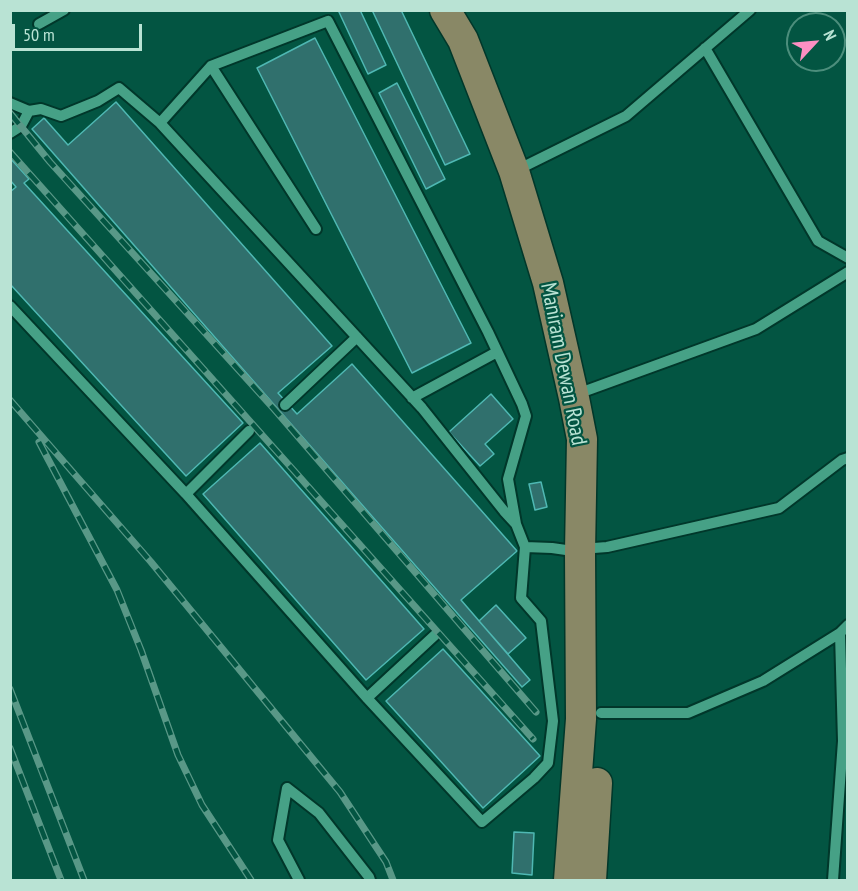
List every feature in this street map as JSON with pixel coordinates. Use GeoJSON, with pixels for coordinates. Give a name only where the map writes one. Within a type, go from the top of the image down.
{"type":"FeatureCollection","features":[{"type":"Feature","properties":{"kind":"main road","name":"Maniram Dewan Road"},"geometry":{"type":"LineString","coordinates":[[446,10],[463,40],[521,168],[582,439],[587,550],[601,713],[591,880]]}},
{"type":"Feature","properties":{"kind":"main road","name":"Maniram Dewan Road"},"geometry":{"type":"LineString","coordinates":[[464,10],[476,32],[521,168],[561,275],[596,430],[587,550],[581,719],[569,880]]}},
{"type":"Feature","properties":{"kind":"street"},"geometry":{"type":"LineString","coordinates":[[39,24],[64,10]]}},
{"type":"Feature","properties":{"kind":"street"},"geometry":{"type":"LineString","coordinates":[[521,168],[626,116],[750,10]]}},
{"type":"Feature","properties":{"kind":"street"},"geometry":{"type":"LineString","coordinates":[[10,306],[186,494],[367,698],[482,822],[534,778],[548,763],[553,721],[541,621],[520,598],[525,547],[516,524],[508,479],[526,416],[497,352],[328,21],[211,66],[160,123]]}},
{"type":"Feature","properties":{"kind":"street"},"geometry":{"type":"LineString","coordinates":[[705,48],[818,241],[848,258]]}},
{"type":"Feature","properties":{"kind":"street"},"geometry":{"type":"LineString","coordinates":[[211,66],[316,229]]}},
{"type":"Feature","properties":{"kind":"street"},"geometry":{"type":"LineString","coordinates":[[10,103],[29,111],[41,109],[60,116],[98,100],[119,88],[160,123],[357,337],[412,398],[516,524]]}},
{"type":"Feature","properties":{"kind":"street"},"geometry":{"type":"LineString","coordinates":[[10,134],[21,126],[29,111]]}},
{"type":"Feature","properties":{"kind":"street"},"geometry":{"type":"LineString","coordinates":[[588,390],[756,329],[848,272]]}},
{"type":"Feature","properties":{"kind":"street"},"geometry":{"type":"LineString","coordinates":[[285,405],[357,337]]}},
{"type":"Feature","properties":{"kind":"street"},"geometry":{"type":"LineString","coordinates":[[412,398],[497,352]]}},
{"type":"Feature","properties":{"kind":"street"},"geometry":{"type":"LineString","coordinates":[[186,494],[249,431]]}},
{"type":"Feature","properties":{"kind":"street"},"geometry":{"type":"LineString","coordinates":[[525,547],[587,550],[607,548],[779,508],[842,460],[848,458]]}},
{"type":"Feature","properties":{"kind":"street"},"geometry":{"type":"LineString","coordinates":[[601,713],[688,713],[763,681],[844,629]]}},
{"type":"Feature","properties":{"kind":"street"},"geometry":{"type":"LineString","coordinates":[[833,880],[843,741],[844,629]]}},
{"type":"Feature","properties":{"kind":"street"},"geometry":{"type":"LineString","coordinates":[[367,698],[435,635]]}},
{"type":"Feature","properties":{"kind":"street"},"geometry":{"type":"LineString","coordinates":[[299,880],[278,840],[287,788],[319,813],[370,880]]}},
{"type":"Feature","properties":{"kind":"building"},"geometry":{"type":"Polygon","coordinates":[[[338,10],[360,10],[386,65],[368,74],[338,10]]]}},
{"type":"Feature","properties":{"kind":"building"},"geometry":{"type":"Polygon","coordinates":[[[372,10],[401,10],[470,154],[445,165],[372,10]]]}},
{"type":"Feature","properties":{"kind":"building"},"geometry":{"type":"Polygon","coordinates":[[[315,38],[471,343],[412,373],[257,68],[315,38]]]}},
{"type":"Feature","properties":{"kind":"building"},"geometry":{"type":"Polygon","coordinates":[[[397,83],[445,179],[426,189],[379,93],[397,83]]]}},
{"type":"Feature","properties":{"kind":"building"},"geometry":{"type":"Polygon","coordinates":[[[116,102],[332,346],[278,393],[297,414],[352,364],[517,551],[461,600],[530,680],[522,687],[32,129],[44,118],[68,145],[116,102]]]}},
{"type":"Feature","properties":{"kind":"building"},"geometry":{"type":"Polygon","coordinates":[[[10,158],[29,179],[24,183],[243,423],[186,476],[10,284],[10,192],[16,187],[10,180],[10,158]]]}},
{"type":"Feature","properties":{"kind":"building"},"geometry":{"type":"Polygon","coordinates":[[[491,394],[513,419],[485,444],[494,454],[480,466],[449,432],[491,394]]]}},
{"type":"Feature","properties":{"kind":"building"},"geometry":{"type":"Polygon","coordinates":[[[260,443],[424,629],[366,680],[203,494],[260,443]]]}},
{"type":"Feature","properties":{"kind":"building"},"geometry":{"type":"Polygon","coordinates":[[[541,482],[547,507],[535,510],[529,484],[541,482]]]}},
{"type":"Feature","properties":{"kind":"building"},"geometry":{"type":"Polygon","coordinates":[[[496,605],[526,638],[508,654],[479,621],[496,605]]]}},
{"type":"Feature","properties":{"kind":"building"},"geometry":{"type":"Polygon","coordinates":[[[443,649],[540,756],[483,808],[386,701],[443,649]]]}},
{"type":"Feature","properties":{"kind":"building"},"geometry":{"type":"Polygon","coordinates":[[[514,832],[534,833],[532,875],[512,873],[514,832]]]}},
{"type":"Feature","properties":{"kind":"railway"},"geometry":{"type":"LineString","coordinates":[[10,113],[50,162],[274,409],[536,712]]}},
{"type":"Feature","properties":{"kind":"railway"},"geometry":{"type":"LineString","coordinates":[[10,152],[533,739]]}},
{"type":"Feature","properties":{"kind":"railway"},"geometry":{"type":"LineString","coordinates":[[10,400],[151,562],[340,792],[386,862],[393,880]]}},
{"type":"Feature","properties":{"kind":"railway"},"geometry":{"type":"LineString","coordinates":[[39,442],[117,590],[178,755],[202,805],[251,880]]}},
{"type":"Feature","properties":{"kind":"railway"},"geometry":{"type":"LineString","coordinates":[[10,689],[84,880]]}},
{"type":"Feature","properties":{"kind":"railway"},"geometry":{"type":"LineString","coordinates":[[10,748],[61,880]]}}]}
